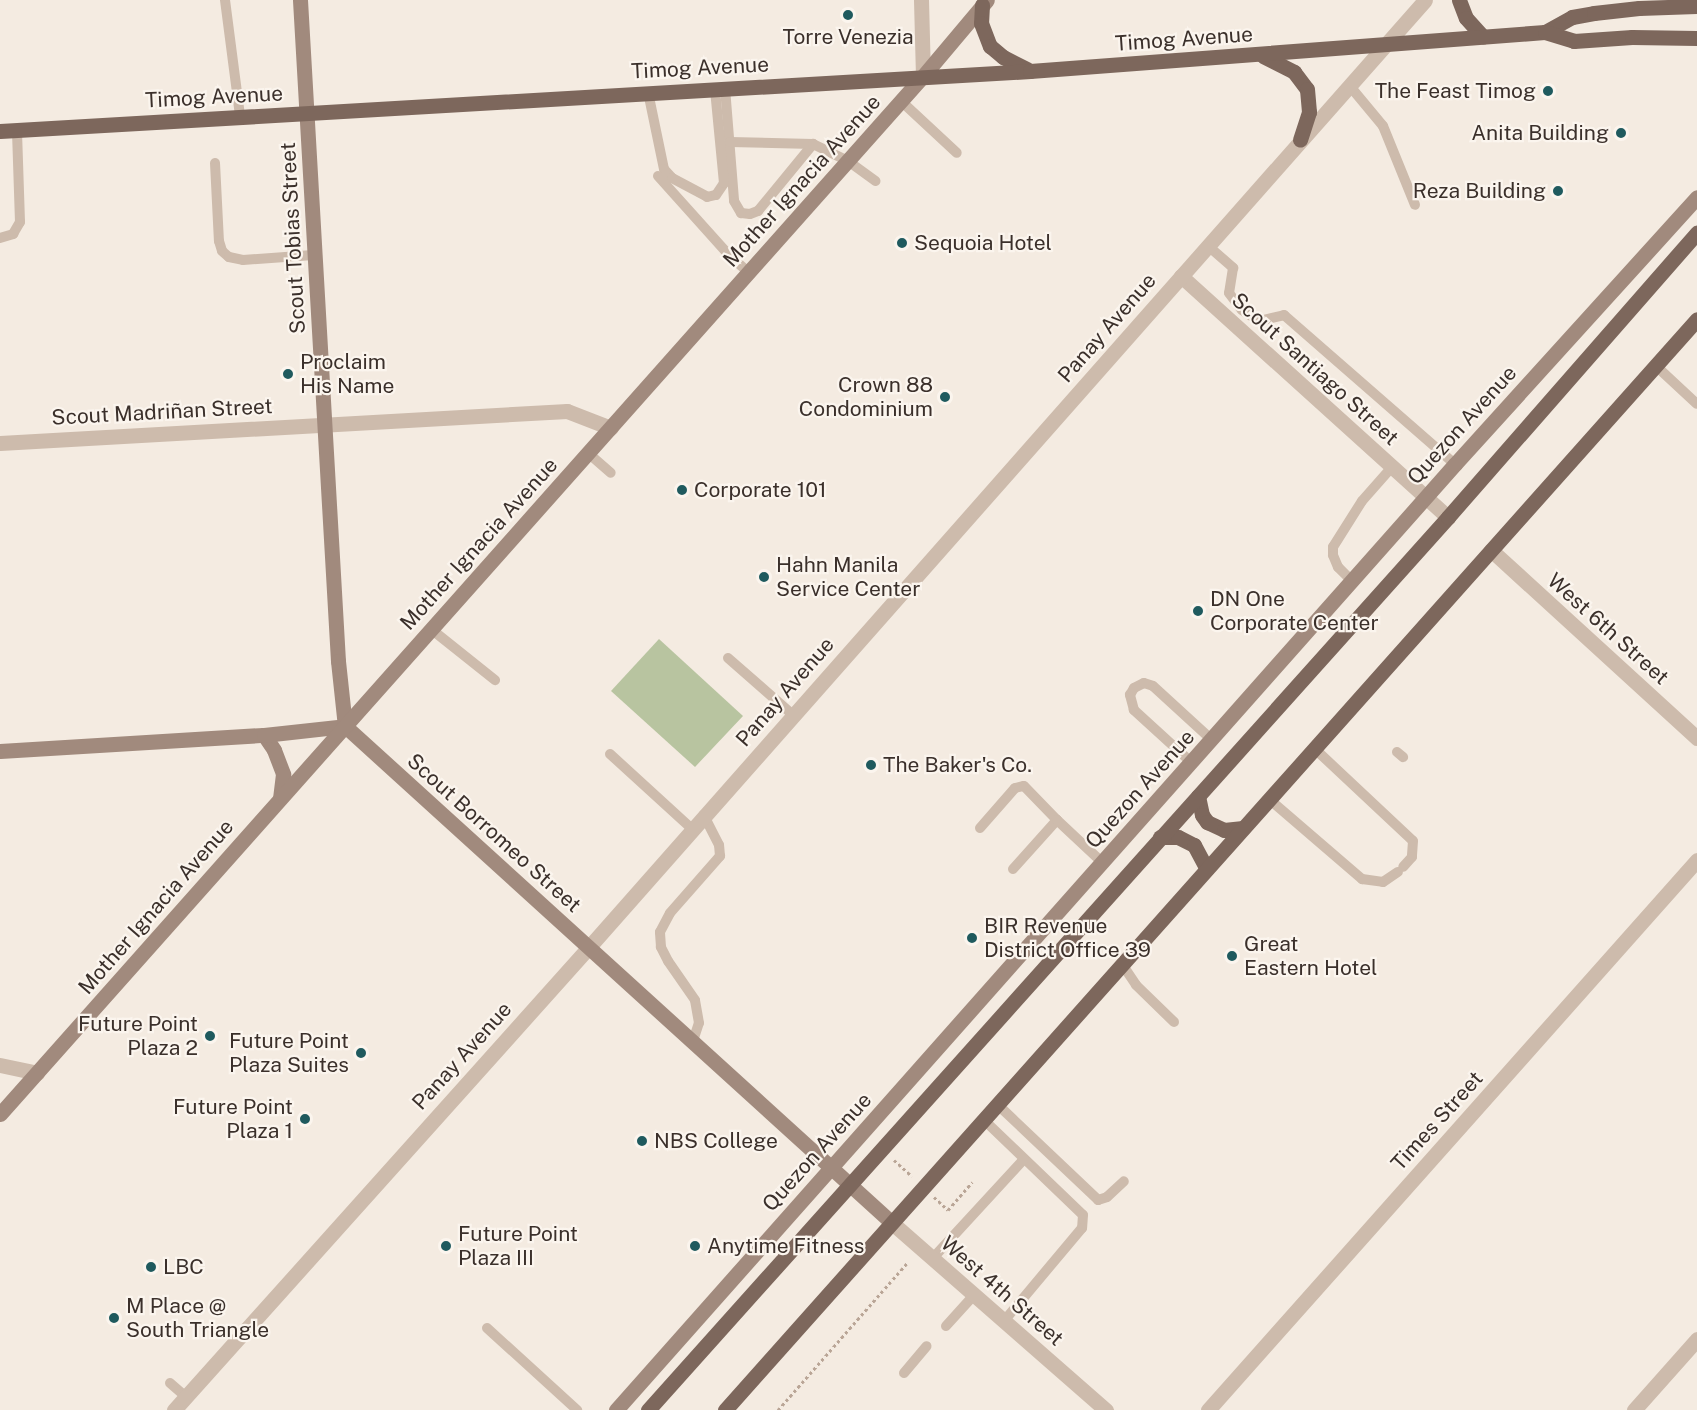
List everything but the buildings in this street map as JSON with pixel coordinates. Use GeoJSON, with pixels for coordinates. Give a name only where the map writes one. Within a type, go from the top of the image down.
{"type":"FeatureCollection","features":[{"type":"Feature","properties":{"kind":"main road"},"geometry":{"type":"LineString","coordinates":[[1459,0],[1466,18],[1483,37]]}},
{"type":"Feature","properties":{"kind":"main road"},"geometry":{"type":"LineString","coordinates":[[985,3],[981,23],[990,46],[1003,57],[1030,71]]}},
{"type":"Feature","properties":{"kind":"main road","name":"Timog Avenue"},"geometry":{"type":"LineString","coordinates":[[1545,32],[1572,17],[1594,13],[1640,8],[1697,6]]}},
{"type":"Feature","properties":{"kind":"main road","name":"Timog Avenue"},"geometry":{"type":"LineString","coordinates":[[0,131],[1030,71],[1545,32],[1575,41],[1632,37],[1697,38]]}},
{"type":"Feature","properties":{"kind":"main road"},"geometry":{"type":"LineString","coordinates":[[1260,55],[1294,72],[1307,89],[1309,112],[1300,140]]}},
{"type":"Feature","properties":{"kind":"main road"},"geometry":{"type":"LineString","coordinates":[[648,1410],[1448,517],[1697,233]]}},
{"type":"Feature","properties":{"kind":"main road"},"geometry":{"type":"LineString","coordinates":[[725,1410],[1697,318]]}},
{"type":"Feature","properties":{"kind":"main road"},"geometry":{"type":"LineString","coordinates":[[1198,796],[1202,814],[1207,822],[1224,830],[1243,828]]}},
{"type":"Feature","properties":{"kind":"main road"},"geometry":{"type":"LineString","coordinates":[[1160,837],[1178,837],[1194,845],[1207,868]]}},
{"type":"Feature","properties":{"kind":"street","name":"Scout Tobias Street"},"geometry":{"type":"LineString","coordinates":[[300,0],[338,662],[345,726]]}},
{"type":"Feature","properties":{"kind":"street"},"geometry":{"type":"LineString","coordinates":[[921,0],[923,76]]}},
{"type":"Feature","properties":{"kind":"street","name":"Panay Avenue"},"geometry":{"type":"LineString","coordinates":[[174,1410],[589,947],[1425,0]]}},
{"type":"Feature","properties":{"kind":"street","name":"Mother Ignacia Avenue"},"geometry":{"type":"LineString","coordinates":[[0,1114],[848,161],[985,3]]}},
{"type":"Feature","properties":{"kind":"street","name":"Quezon Avenue"},"geometry":{"type":"LineString","coordinates":[[616,1410],[1455,464],[1697,197]]}},
{"type":"Feature","properties":{"kind":"street","name":"Scout Santiago Street"},"geometry":{"type":"LineString","coordinates":[[1181,276],[1448,517]]}},
{"type":"Feature","properties":{"kind":"street","name":"Scout Madriñan Street"},"geometry":{"type":"LineString","coordinates":[[0,443],[567,411],[611,428]]}},
{"type":"Feature","properties":{"kind":"street","name":"West 6th Street"},"geometry":{"type":"LineString","coordinates":[[1491,550],[1697,738]]}},
{"type":"Feature","properties":{"kind":"street"},"geometry":{"type":"LineString","coordinates":[[0,751],[264,735],[345,726]]}},
{"type":"Feature","properties":{"kind":"street","name":"Scout Borromeo Street"},"geometry":{"type":"LineString","coordinates":[[345,726],[871,1204]]}},
{"type":"Feature","properties":{"kind":"street"},"geometry":{"type":"LineString","coordinates":[[264,735],[274,750],[283,774],[280,798]]}},
{"type":"Feature","properties":{"kind":"street","name":"Times Street"},"geometry":{"type":"LineString","coordinates":[[1208,1410],[1697,860]]}},
{"type":"Feature","properties":{"kind":"street"},"geometry":{"type":"LineString","coordinates":[[0,1065],[37,1073]]}},
{"type":"Feature","properties":{"kind":"street","name":"West 4th Street"},"geometry":{"type":"LineString","coordinates":[[871,1204],[1106,1410]]}},
{"type":"Feature","properties":{"kind":"street"},"geometry":{"type":"LineString","coordinates":[[1634,1410],[1697,1339]]}},
{"type":"Feature","properties":{"kind":"lane"},"geometry":{"type":"LineString","coordinates":[[225,0],[240,116]]}},
{"type":"Feature","properties":{"kind":"lane"},"geometry":{"type":"LineString","coordinates":[[1349,85],[1383,126],[1415,205]]}},
{"type":"Feature","properties":{"kind":"lane"},"geometry":{"type":"LineString","coordinates":[[648,92],[664,169],[672,178],[707,198],[722,189],[724,183],[720,88]]}},
{"type":"Feature","properties":{"kind":"lane"},"geometry":{"type":"LineString","coordinates":[[720,88],[730,142],[734,201],[741,213],[750,214],[758,211],[813,144]]}},
{"type":"Feature","properties":{"kind":"lane"},"geometry":{"type":"LineString","coordinates":[[901,101],[957,153]]}},
{"type":"Feature","properties":{"kind":"lane"},"geometry":{"type":"LineString","coordinates":[[0,238],[13,234],[20,222],[17,130]]}},
{"type":"Feature","properties":{"kind":"lane"},"geometry":{"type":"LineString","coordinates":[[730,142],[813,144],[848,161],[876,181]]}},
{"type":"Feature","properties":{"kind":"lane"},"geometry":{"type":"LineString","coordinates":[[216,163],[219,241],[222,251],[229,257],[243,260],[313,255]]}},
{"type":"Feature","properties":{"kind":"lane"},"geometry":{"type":"LineString","coordinates":[[658,176],[728,254],[748,272]]}},
{"type":"Feature","properties":{"kind":"lane"},"geometry":{"type":"LineString","coordinates":[[1207,245],[1233,268],[1229,293],[1234,303],[1259,321],[1284,315],[1455,464]]}},
{"type":"Feature","properties":{"kind":"lane"},"geometry":{"type":"LineString","coordinates":[[1655,365],[1697,404]]}},
{"type":"Feature","properties":{"kind":"lane"},"geometry":{"type":"LineString","coordinates":[[588,453],[611,473]]}},
{"type":"Feature","properties":{"kind":"lane"},"geometry":{"type":"LineString","coordinates":[[1352,581],[1338,567],[1333,555],[1334,547],[1362,501],[1392,467]]}},
{"type":"Feature","properties":{"kind":"lane"},"geometry":{"type":"LineString","coordinates":[[431,629],[495,680]]}},
{"type":"Feature","properties":{"kind":"lane"},"geometry":{"type":"LineString","coordinates":[[728,658],[793,715]]}},
{"type":"Feature","properties":{"kind":"lane"},"geometry":{"type":"LineString","coordinates":[[1192,763],[1134,710],[1130,695],[1134,688],[1144,683],[1153,686],[1212,740]]}},
{"type":"Feature","properties":{"kind":"lane"},"geometry":{"type":"LineString","coordinates":[[1269,799],[1362,879],[1383,882],[1412,857],[1413,841],[1315,749]]}},
{"type":"Feature","properties":{"kind":"lane"},"geometry":{"type":"LineString","coordinates":[[610,754],[692,829]]}},
{"type":"Feature","properties":{"kind":"lane"},"geometry":{"type":"LineString","coordinates":[[980,828],[1015,788],[1024,786],[1103,862]]}},
{"type":"Feature","properties":{"kind":"lane"},"geometry":{"type":"LineString","coordinates":[[693,1041],[699,1023],[695,1000],[668,961],[661,947],[660,932],[670,913],[720,856],[719,845],[705,815]]}},
{"type":"Feature","properties":{"kind":"lane"},"geometry":{"type":"LineString","coordinates":[[1013,869],[1057,820]]}},
{"type":"Feature","properties":{"kind":"lane"},"geometry":{"type":"LineString","coordinates":[[1122,964],[1136,985],[1174,1022]]}},
{"type":"Feature","properties":{"kind":"lane"},"geometry":{"type":"LineString","coordinates":[[998,1105],[1098,1200],[1107,1197],[1124,1181]]}},
{"type":"Feature","properties":{"kind":"lane"},"geometry":{"type":"LineString","coordinates":[[984,1120],[1076,1207],[1083,1215],[1084,1222],[1082,1228],[1004,1321]]}},
{"type":"Feature","properties":{"kind":"lane"},"geometry":{"type":"LineString","coordinates":[[933,1258],[1024,1159]]}},
{"type":"Feature","properties":{"kind":"lane"},"geometry":{"type":"LineString","coordinates":[[946,1326],[974,1295]]}},
{"type":"Feature","properties":{"kind":"lane"},"geometry":{"type":"LineString","coordinates":[[487,1328],[577,1410]]}},
{"type":"Feature","properties":{"kind":"lane"},"geometry":{"type":"LineString","coordinates":[[904,1372],[927,1346]]}},
{"type":"Feature","properties":{"kind":"lane"},"geometry":{"type":"LineString","coordinates":[[170,1383],[186,1397]]}},
{"type":"Feature","properties":{"kind":"path"},"geometry":{"type":"LineString","coordinates":[[889,1156],[914,1179]]}},
{"type":"Feature","properties":{"kind":"path"},"geometry":{"type":"LineString","coordinates":[[931,1194],[948,1209],[972,1182]]}},
{"type":"Feature","properties":{"kind":"path"},"geometry":{"type":"LineString","coordinates":[[778,1410],[907,1263]]}},
{"type":"Feature","properties":{"kind":"green space"},"geometry":{"type":"Polygon","coordinates":[[[659,639],[743,716],[695,767],[611,691],[659,639]]]}},
{"type":"Feature","properties":{"kind":"place","name":"Torre Venezia"},"geometry":{"type":"Point","coordinates":[848,15]}},
{"type":"Feature","properties":{"kind":"place","name":"The Feast Timog"},"geometry":{"type":"Point","coordinates":[1548,91]}},
{"type":"Feature","properties":{"kind":"place","name":"Anita Building"},"geometry":{"type":"Point","coordinates":[1621,133]}},
{"type":"Feature","properties":{"kind":"place","name":"Reza Building"},"geometry":{"type":"Point","coordinates":[1558,191]}},
{"type":"Feature","properties":{"kind":"place","name":"Sequoia Hotel"},"geometry":{"type":"Point","coordinates":[902,243]}},
{"type":"Feature","properties":{"kind":"place","name":"Proclaim His Name"},"geometry":{"type":"Point","coordinates":[288,374]}},
{"type":"Feature","properties":{"kind":"place","name":"Crown 88 Condominium"},"geometry":{"type":"Point","coordinates":[945,397]}},
{"type":"Feature","properties":{"kind":"place","name":"Corporate 101"},"geometry":{"type":"Point","coordinates":[682,490]}},
{"type":"Feature","properties":{"kind":"place","name":"Hahn Manila Service Center"},"geometry":{"type":"Point","coordinates":[764,577]}},
{"type":"Feature","properties":{"kind":"place","name":"DN One Corporate Center"},"geometry":{"type":"Point","coordinates":[1198,611]}},
{"type":"Feature","properties":{"kind":"place","name":"The Baker's Co."},"geometry":{"type":"Point","coordinates":[871,765]}},
{"type":"Feature","properties":{"kind":"place","name":"BIR Revenue District Office 39"},"geometry":{"type":"Point","coordinates":[972,938]}},
{"type":"Feature","properties":{"kind":"place","name":"Great Eastern Hotel"},"geometry":{"type":"Point","coordinates":[1232,956]}},
{"type":"Feature","properties":{"kind":"place","name":"Future Point Plaza 2"},"geometry":{"type":"Point","coordinates":[210,1036]}},
{"type":"Feature","properties":{"kind":"place","name":"Future Point Plaza Suites"},"geometry":{"type":"Point","coordinates":[361,1053]}},
{"type":"Feature","properties":{"kind":"place","name":"Future Point Plaza 1"},"geometry":{"type":"Point","coordinates":[305,1119]}},
{"type":"Feature","properties":{"kind":"place","name":"NBS College"},"geometry":{"type":"Point","coordinates":[642,1141]}},
{"type":"Feature","properties":{"kind":"place","name":"Future Point Plaza III"},"geometry":{"type":"Point","coordinates":[446,1246]}},
{"type":"Feature","properties":{"kind":"place","name":"Anytime Fitness"},"geometry":{"type":"Point","coordinates":[695,1246]}},
{"type":"Feature","properties":{"kind":"place","name":"LBC"},"geometry":{"type":"Point","coordinates":[151,1267]}},
{"type":"Feature","properties":{"kind":"place","name":"M Place @ South Triangle"},"geometry":{"type":"Point","coordinates":[114,1318]}}]}
